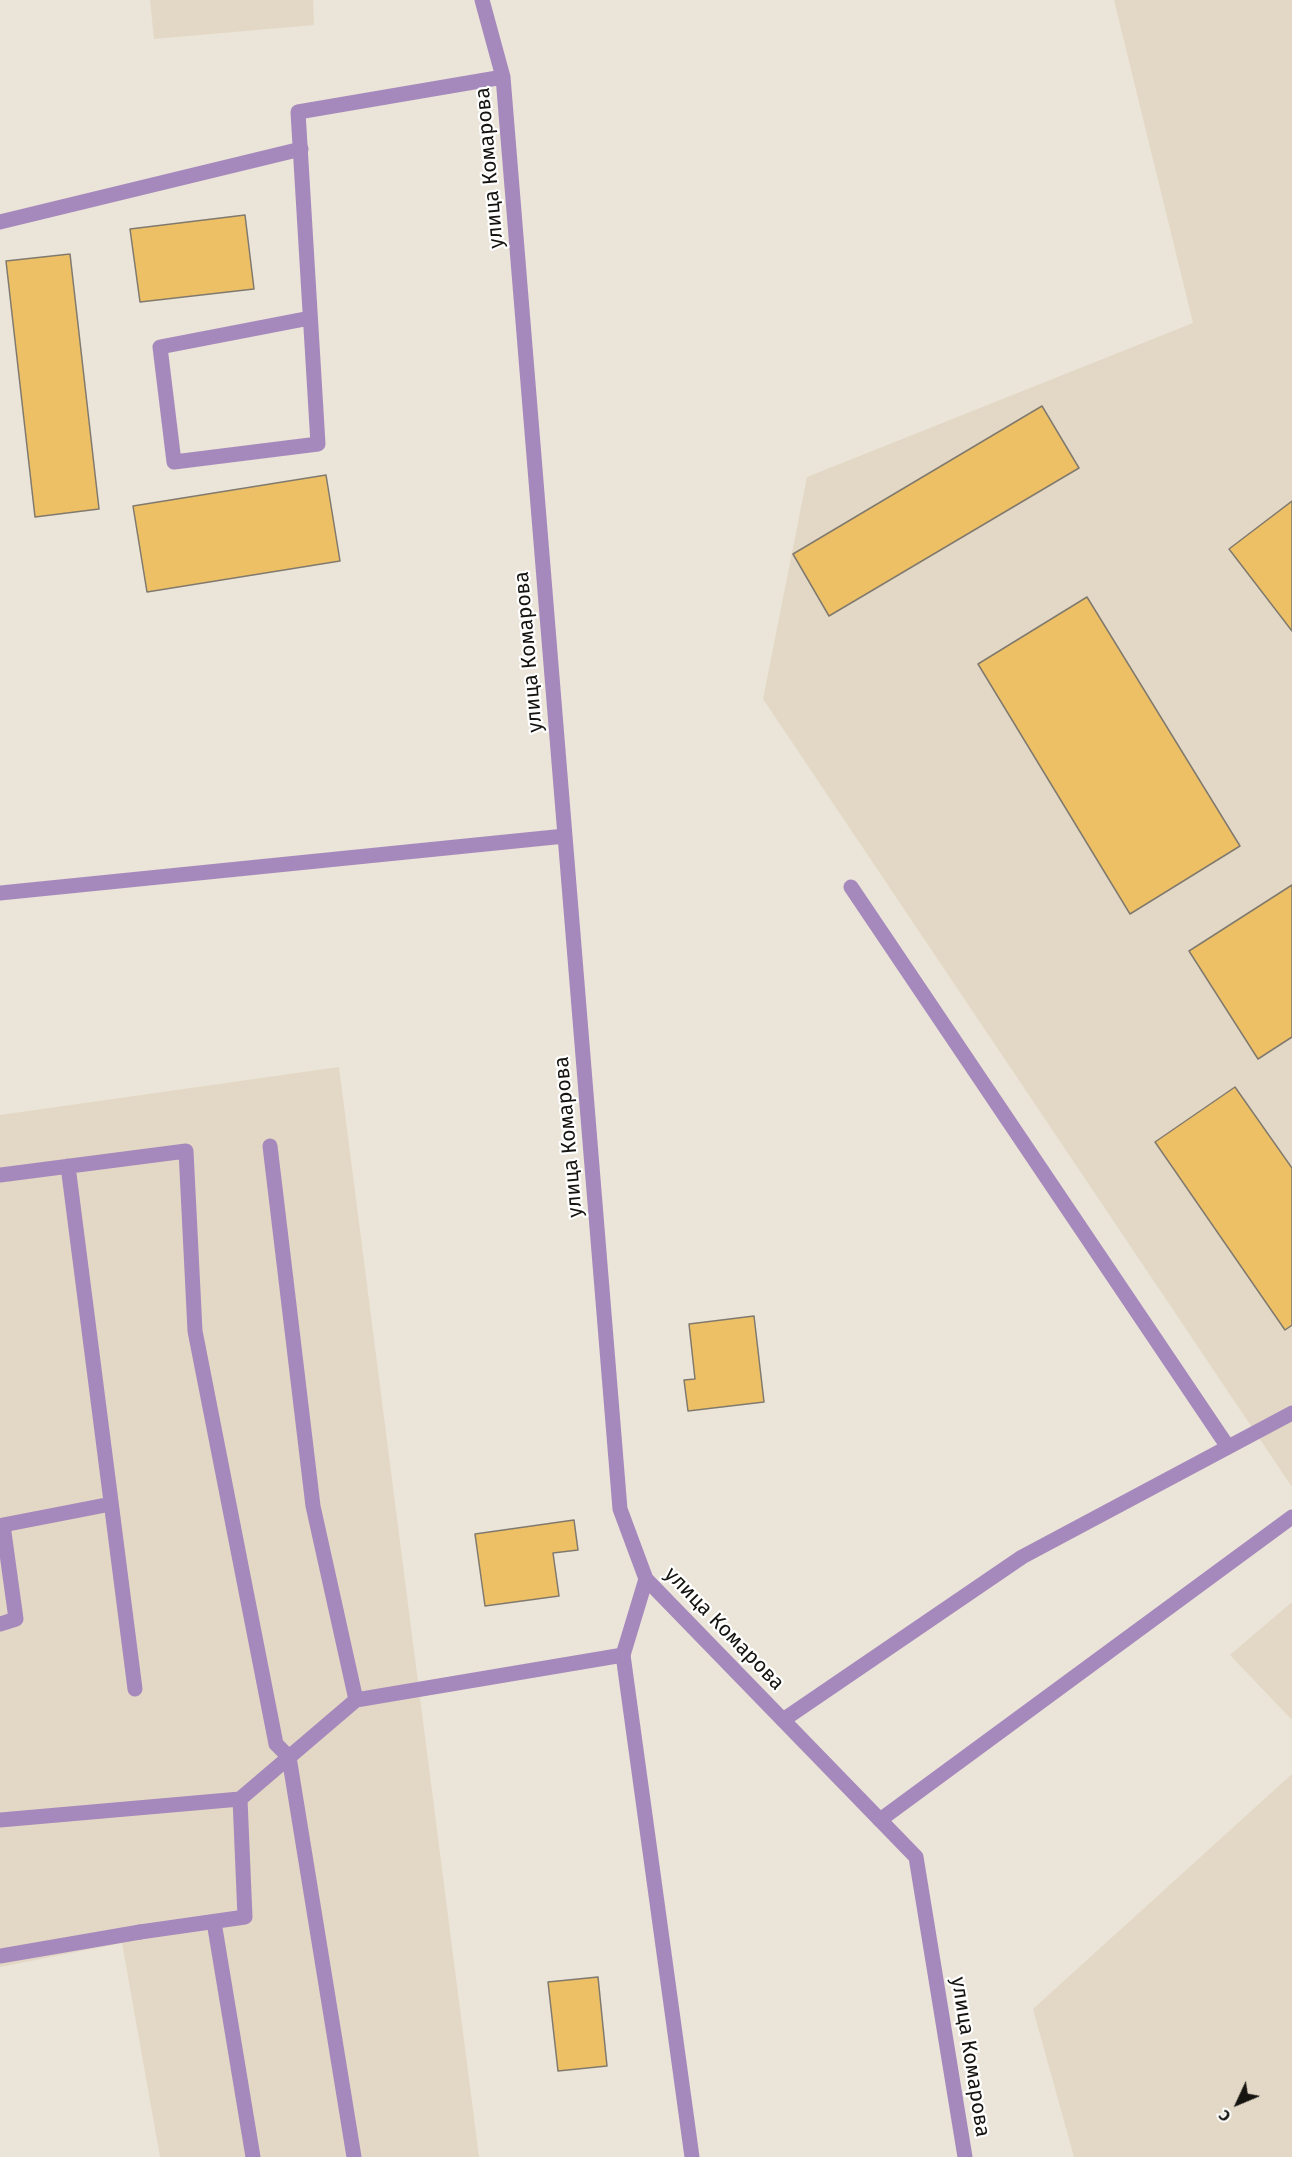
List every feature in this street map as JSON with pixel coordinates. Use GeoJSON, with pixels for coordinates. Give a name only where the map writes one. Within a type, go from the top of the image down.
{"type":"FeatureCollection","features":[{"type":"Feature","properties":{"kind":"street","name":"улица Комарова"},"geometry":{"type":"LineString","coordinates":[[482,0],[503,77],[620,1509],[646,1579],[916,1857],[965,2157]]}},
{"type":"Feature","properties":{"kind":"street"},"geometry":{"type":"LineString","coordinates":[[310,318],[160,347],[174,462],[318,444],[298,112],[503,77]]}},
{"type":"Feature","properties":{"kind":"street"},"geometry":{"type":"LineString","coordinates":[[0,222],[300,149]]}},
{"type":"Feature","properties":{"kind":"street"},"geometry":{"type":"LineString","coordinates":[[0,893],[565,836]]}},
{"type":"Feature","properties":{"kind":"street"},"geometry":{"type":"LineString","coordinates":[[851,886],[1228,1447]]}},
{"type":"Feature","properties":{"kind":"street"},"geometry":{"type":"LineString","coordinates":[[270,1146],[313,1506],[356,1700]]}},
{"type":"Feature","properties":{"kind":"street"},"geometry":{"type":"LineString","coordinates":[[0,1175],[186,1151],[195,1331],[276,1744],[289,1757],[354,2157]]}},
{"type":"Feature","properties":{"kind":"street"},"geometry":{"type":"LineString","coordinates":[[68,1166],[135,1689]]}},
{"type":"Feature","properties":{"kind":"street"},"geometry":{"type":"LineString","coordinates":[[783,1720],[1022,1557],[1292,1413]]}},
{"type":"Feature","properties":{"kind":"street"},"geometry":{"type":"LineString","coordinates":[[0,1624],[16,1619],[3,1525],[111,1504]]}},
{"type":"Feature","properties":{"kind":"street"},"geometry":{"type":"LineString","coordinates":[[880,1820],[1292,1517]]}},
{"type":"Feature","properties":{"kind":"street"},"geometry":{"type":"LineString","coordinates":[[646,1579],[623,1655],[692,2157]]}},
{"type":"Feature","properties":{"kind":"street"},"geometry":{"type":"LineString","coordinates":[[0,1820],[240,1799],[356,1700],[623,1655]]}},
{"type":"Feature","properties":{"kind":"street"},"geometry":{"type":"LineString","coordinates":[[0,1956],[245,1917],[240,1799]]}},
{"type":"Feature","properties":{"kind":"street"},"geometry":{"type":"LineString","coordinates":[[214,1922],[253,2157]]}},
{"type":"Feature","properties":{"kind":"shaded area"},"geometry":{"type":"Polygon","coordinates":[[[150,0],[313,0],[314,25],[154,39],[150,0]]]}},
{"type":"Feature","properties":{"kind":"shaded area"},"geometry":{"type":"Polygon","coordinates":[[[1114,0],[1292,0],[1292,1487],[763,699],[807,477],[1193,323],[1114,0]]]}},
{"type":"Feature","properties":{"kind":"shaded area"},"geometry":{"type":"Polygon","coordinates":[[[339,1067],[479,2157],[160,2157],[122,1943],[0,1967],[0,1115],[339,1067]]]}},
{"type":"Feature","properties":{"kind":"shaded area"},"geometry":{"type":"Polygon","coordinates":[[[1292,1602],[1292,1720],[1230,1655],[1292,1602]]]}},
{"type":"Feature","properties":{"kind":"shaded area"},"geometry":{"type":"Polygon","coordinates":[[[1292,1774],[1292,2157],[1074,2157],[1033,2009],[1292,1774]]]}},
{"type":"Feature","properties":{"kind":"building"},"geometry":{"type":"Polygon","coordinates":[[[245,215],[254,289],[140,302],[130,229],[245,215]]]}},
{"type":"Feature","properties":{"kind":"building"},"geometry":{"type":"Polygon","coordinates":[[[70,254],[99,509],[35,517],[6,261],[70,254]]]}},
{"type":"Feature","properties":{"kind":"building"},"geometry":{"type":"Polygon","coordinates":[[[1042,406],[1079,468],[829,616],[793,554],[1042,406]]]}},
{"type":"Feature","properties":{"kind":"building"},"geometry":{"type":"Polygon","coordinates":[[[326,475],[340,561],[147,592],[133,506],[326,475]]]}},
{"type":"Feature","properties":{"kind":"building"},"geometry":{"type":"Polygon","coordinates":[[[1292,501],[1292,631],[1229,549],[1292,501]]]}},
{"type":"Feature","properties":{"kind":"building"},"geometry":{"type":"Polygon","coordinates":[[[1087,597],[1240,846],[1130,914],[978,664],[1087,597]]]}},
{"type":"Feature","properties":{"kind":"building"},"geometry":{"type":"Polygon","coordinates":[[[1292,885],[1292,1037],[1258,1059],[1189,951],[1292,885]]]}},
{"type":"Feature","properties":{"kind":"building"},"geometry":{"type":"Polygon","coordinates":[[[1235,1087],[1292,1168],[1292,1325],[1285,1330],[1155,1142],[1235,1087]]]}},
{"type":"Feature","properties":{"kind":"building"},"geometry":{"type":"Polygon","coordinates":[[[754,1316],[764,1402],[688,1411],[684,1380],[695,1379],[689,1324],[754,1316]]]}},
{"type":"Feature","properties":{"kind":"building"},"geometry":{"type":"Polygon","coordinates":[[[574,1520],[578,1550],[553,1553],[559,1596],[485,1606],[475,1534],[574,1520]]]}},
{"type":"Feature","properties":{"kind":"building"},"geometry":{"type":"Polygon","coordinates":[[[598,1977],[607,2066],[558,2071],[548,1982],[598,1977]]]}}]}
